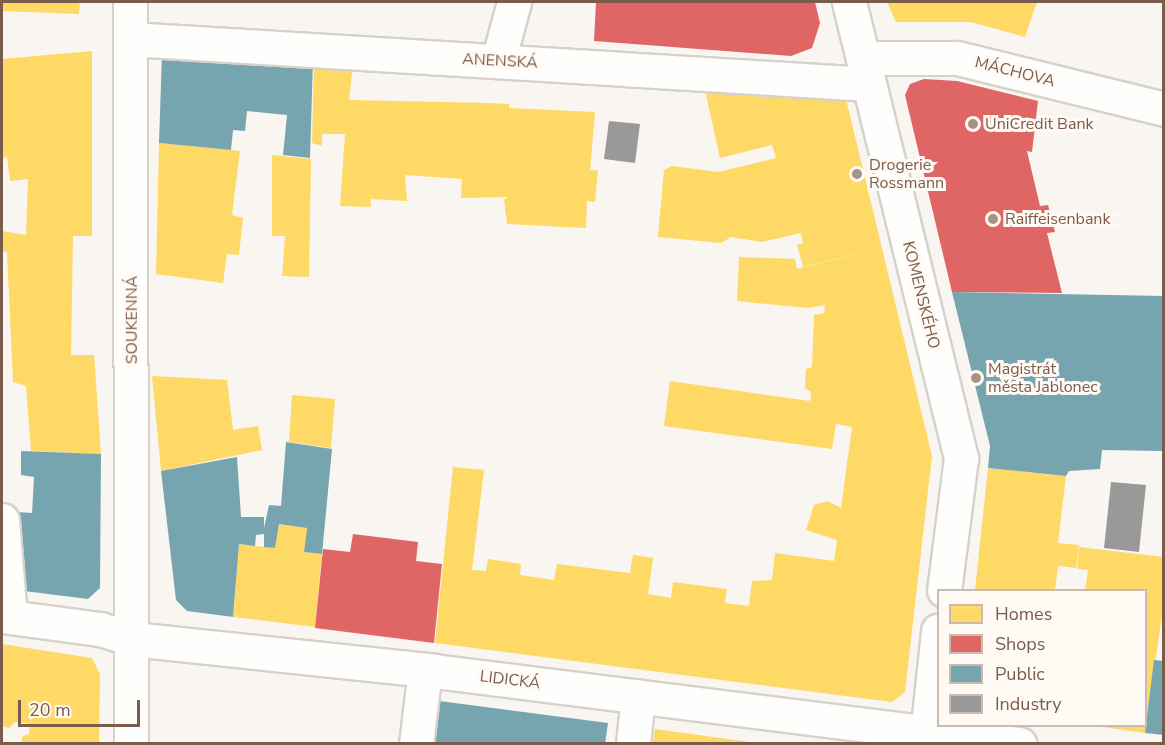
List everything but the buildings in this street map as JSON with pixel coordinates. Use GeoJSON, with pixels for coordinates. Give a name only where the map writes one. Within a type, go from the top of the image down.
{"type":"FeatureCollection","features":[{"type":"Feature","properties":{"kind":"street","name":"SOUKENNÁ"},"geometry":{"type":"LineString","coordinates":[[130,2],[131,744]]}},
{"type":"Feature","properties":{"kind":"street"},"geometry":{"type":"LineString","coordinates":[[498,61],[514,2]]}},
{"type":"Feature","properties":{"kind":"street","name":"KOMENSKÉHO"},"geometry":{"type":"LineString","coordinates":[[849,2],[961,458],[944,589]]}},
{"type":"Feature","properties":{"kind":"street","name":"ANENSKÁ"},"geometry":{"type":"LineString","coordinates":[[130,39],[498,61],[866,71]]}},
{"type":"Feature","properties":{"kind":"street","name":"MÁCHOVA"},"geometry":{"type":"LineString","coordinates":[[866,71],[957,58],[1164,109]]}},
{"type":"Feature","properties":{"kind":"street"},"geometry":{"type":"LineString","coordinates":[[2,520],[6,616]]}},
{"type":"Feature","properties":{"kind":"street","name":"LIDICKÁ"},"geometry":{"type":"LineString","coordinates":[[6,616],[100,629],[132,639],[425,670],[638,696],[927,738],[1019,744]]}},
{"type":"Feature","properties":{"kind":"street"},"geometry":{"type":"LineString","coordinates":[[927,738],[937,649]]}},
{"type":"Feature","properties":{"kind":"street"},"geometry":{"type":"LineString","coordinates":[[416,744],[425,670]]}},
{"type":"Feature","properties":{"kind":"street"},"geometry":{"type":"LineString","coordinates":[[633,744],[638,696]]}},
{"type":"Feature","properties":{"kind":"place","name":"UniCredit Bank"},"geometry":{"type":"Point","coordinates":[973,124]}},
{"type":"Feature","properties":{"kind":"place","name":"Drogerie Rossmann"},"geometry":{"type":"Point","coordinates":[857,174]}},
{"type":"Feature","properties":{"kind":"place","name":"Raiffeisenbank"},"geometry":{"type":"Point","coordinates":[993,219]}},
{"type":"Feature","properties":{"kind":"place","name":"Magistrát města Jablonec"},"geometry":{"type":"Point","coordinates":[976,378]}}]}
